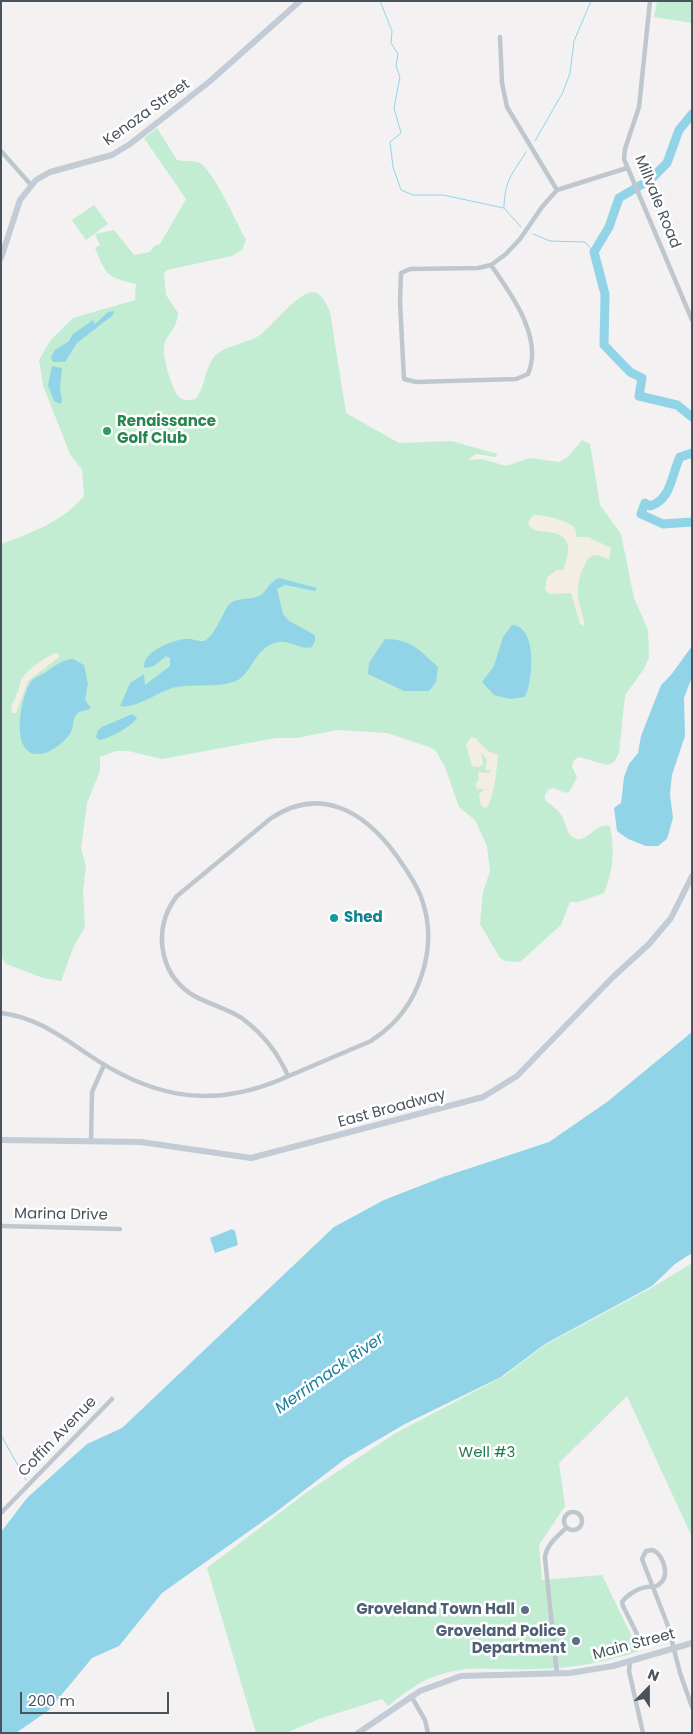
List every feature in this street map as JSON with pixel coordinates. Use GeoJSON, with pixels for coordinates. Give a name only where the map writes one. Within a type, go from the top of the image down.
{"type":"FeatureCollection","features":[{"type":"Feature","properties":{"kind":"street","name":"Kenoza Street"},"geometry":{"type":"LineString","coordinates":[[1,258],[18,206],[31,185],[50,172],[112,155],[130,144],[210,82],[300,1]]}},
{"type":"Feature","properties":{"kind":"street","name":"Millvale Road"},"geometry":{"type":"LineString","coordinates":[[650,1],[639,107],[624,155],[634,185],[692,320]]}},
{"type":"Feature","properties":{"kind":"street"},"geometry":{"type":"LineString","coordinates":[[500,37],[502,83],[507,107],[557,190]]}},
{"type":"Feature","properties":{"kind":"street"},"geometry":{"type":"LineString","coordinates":[[1,151],[31,185]]}},
{"type":"Feature","properties":{"kind":"street"},"geometry":{"type":"LineString","coordinates":[[491,265],[526,320],[531,356],[528,374],[516,379],[416,382],[404,378],[400,294],[401,273],[410,269],[478,268],[491,265],[520,239],[542,207],[557,190],[627,168]]}},
{"type":"Feature","properties":{"kind":"street"},"geometry":{"type":"LineString","coordinates":[[1,1014],[28,1019],[49,1028],[126,1078],[152,1088],[194,1096],[236,1094],[264,1086],[288,1076],[371,1041],[388,1029],[405,1011],[420,982],[427,947],[426,913],[418,888],[381,835],[368,823],[345,809],[326,804],[294,807],[270,819],[177,896],[168,910],[162,931],[164,959],[178,983],[196,996],[223,1007],[250,1025],[272,1048],[288,1076]]}},
{"type":"Feature","properties":{"kind":"street","name":"East Broadway"},"geometry":{"type":"LineString","coordinates":[[1,1140],[140,1142],[251,1158],[402,1120],[483,1097],[517,1076],[653,940],[671,918],[692,876]]}},
{"type":"Feature","properties":{"kind":"street"},"geometry":{"type":"LineString","coordinates":[[91,1142],[93,1088],[104,1065]]}},
{"type":"Feature","properties":{"kind":"street","name":"Marina Drive"},"geometry":{"type":"LineString","coordinates":[[1,1226],[120,1229]]}},
{"type":"Feature","properties":{"kind":"street","name":"Coffin Avenue"},"geometry":{"type":"LineString","coordinates":[[1,1513],[112,1399]]}},
{"type":"Feature","properties":{"kind":"street"},"geometry":{"type":"LineString","coordinates":[[571,1512],[579,1514],[582,1518],[581,1526],[574,1531],[566,1528],[564,1523],[566,1515],[571,1512]]}},
{"type":"Feature","properties":{"kind":"street"},"geometry":{"type":"LineString","coordinates":[[557,1674],[546,1558],[548,1548],[566,1528]]}},
{"type":"Feature","properties":{"kind":"street"},"geometry":{"type":"LineString","coordinates":[[670,1633],[643,1642],[640,1640],[622,1602],[640,1589],[652,1587],[661,1583],[665,1569],[658,1554],[650,1550],[644,1554],[642,1559],[652,1587],[670,1633],[692,1707]]}},
{"type":"Feature","properties":{"kind":"street","name":"Main Street"},"geometry":{"type":"LineString","coordinates":[[358,1733],[412,1696],[440,1682],[461,1676],[478,1674],[557,1674],[606,1668],[692,1643]]}},
{"type":"Feature","properties":{"kind":"street"},"geometry":{"type":"LineString","coordinates":[[630,1661],[629,1671],[643,1733]]}},
{"type":"Feature","properties":{"kind":"street"},"geometry":{"type":"LineString","coordinates":[[412,1696],[425,1720],[428,1733]]}},
{"type":"Feature","properties":{"kind":"green space"},"geometry":{"type":"Polygon","coordinates":[[[657,1],[692,1],[692,23],[654,17],[657,1]]]}},
{"type":"Feature","properties":{"kind":"green space","name":"Renaissance Golf Club"},"geometry":{"type":"Polygon","coordinates":[[[157,128],[177,160],[198,162],[206,168],[219,187],[246,240],[242,250],[232,256],[167,270],[164,273],[166,295],[178,313],[175,326],[165,342],[165,362],[170,380],[180,398],[186,400],[196,399],[202,388],[207,370],[217,354],[260,335],[295,301],[310,292],[317,293],[323,299],[330,312],[346,413],[399,443],[451,441],[498,454],[495,457],[476,454],[468,460],[482,459],[506,466],[530,458],[559,462],[568,457],[582,440],[590,444],[600,505],[621,534],[634,598],[648,630],[649,657],[644,669],[625,695],[619,753],[614,762],[607,765],[579,757],[574,760],[572,767],[577,777],[570,791],[565,793],[554,788],[549,789],[545,795],[545,800],[560,813],[570,835],[577,839],[585,837],[605,825],[610,826],[612,860],[604,893],[578,902],[570,902],[561,925],[520,962],[505,961],[500,958],[480,924],[483,892],[490,871],[487,846],[475,820],[459,807],[445,767],[436,751],[387,733],[337,730],[297,738],[276,738],[162,759],[128,751],[116,751],[100,757],[100,771],[87,803],[81,849],[86,866],[83,891],[85,927],[73,948],[61,981],[43,978],[6,964],[1,956],[1,544],[35,531],[57,519],[76,505],[84,496],[82,470],[70,454],[55,416],[43,385],[39,360],[50,341],[73,318],[135,300],[136,284],[113,277],[105,270],[95,248],[100,245],[95,234],[114,230],[134,255],[150,252],[154,246],[160,244],[186,199],[144,138],[157,128]]]}},
{"type":"Feature","properties":{"kind":"green space"},"geometry":{"type":"Polygon","coordinates":[[[94,205],[108,224],[86,240],[72,220],[94,205]]]}},
{"type":"Feature","properties":{"kind":"green space","name":"Well #3"},"geometry":{"type":"Polygon","coordinates":[[[692,1263],[692,1537],[627,1396],[559,1463],[565,1506],[539,1545],[542,1580],[602,1575],[639,1651],[590,1664],[564,1667],[459,1670],[433,1677],[421,1683],[388,1706],[382,1699],[319,1719],[286,1733],[256,1733],[207,1568],[307,1492],[394,1434],[504,1376],[545,1345],[653,1287],[692,1263]]]}},
{"type":"Feature","properties":{"kind":"sand"},"geometry":{"type":"Polygon","coordinates":[[[533,515],[548,516],[564,522],[573,526],[577,537],[588,537],[611,548],[609,560],[597,555],[591,556],[581,573],[578,595],[584,626],[580,624],[571,593],[550,594],[545,590],[547,577],[557,570],[563,570],[568,545],[562,537],[556,534],[536,531],[530,527],[528,522],[533,515]]]}},
{"type":"Feature","properties":{"kind":"sand"},"geometry":{"type":"Polygon","coordinates":[[[58,653],[59,657],[28,681],[16,713],[12,713],[11,706],[23,677],[35,665],[58,653]]]}},
{"type":"Feature","properties":{"kind":"sand"},"geometry":{"type":"Polygon","coordinates":[[[471,737],[475,738],[488,751],[498,755],[493,791],[486,808],[481,806],[479,794],[485,789],[477,789],[475,785],[479,779],[478,772],[489,773],[492,769],[488,771],[485,769],[487,761],[481,751],[483,764],[479,767],[472,766],[466,745],[471,737]]]}},
{"type":"Feature","properties":{"kind":"water"},"geometry":{"type":"Polygon","coordinates":[[[114,311],[113,315],[77,343],[65,362],[53,362],[51,357],[55,350],[69,341],[73,334],[93,320],[95,324],[108,312],[114,311]]]}},
{"type":"Feature","properties":{"kind":"water"},"geometry":{"type":"Polygon","coordinates":[[[52,366],[62,368],[60,388],[62,401],[60,404],[54,401],[48,385],[52,366]]]}},
{"type":"Feature","properties":{"kind":"water"},"geometry":{"type":"Polygon","coordinates":[[[279,578],[317,588],[315,591],[285,585],[277,589],[283,614],[289,621],[315,635],[312,647],[308,648],[285,642],[275,643],[268,646],[258,655],[243,677],[231,683],[177,687],[133,705],[120,706],[130,683],[144,674],[145,685],[170,666],[170,658],[166,656],[154,666],[146,668],[144,667],[148,656],[166,644],[179,640],[204,641],[214,631],[230,604],[234,601],[259,596],[265,592],[273,581],[279,578]]]}},
{"type":"Feature","properties":{"kind":"water"},"geometry":{"type":"Polygon","coordinates":[[[512,625],[520,628],[530,644],[531,668],[528,690],[525,697],[510,699],[494,695],[482,682],[494,666],[503,637],[512,625]]]}},
{"type":"Feature","properties":{"kind":"water"},"geometry":{"type":"Polygon","coordinates":[[[385,639],[402,641],[415,647],[438,667],[436,682],[429,691],[404,691],[368,674],[369,663],[385,639]]]}},
{"type":"Feature","properties":{"kind":"water"},"geometry":{"type":"Polygon","coordinates":[[[692,646],[692,677],[684,698],[685,736],[672,775],[670,794],[673,818],[667,839],[658,846],[646,846],[628,839],[617,831],[614,808],[621,803],[624,777],[629,764],[638,753],[641,736],[661,685],[671,675],[692,646]]]}},
{"type":"Feature","properties":{"kind":"water"},"geometry":{"type":"Polygon","coordinates":[[[73,659],[84,665],[88,684],[85,700],[91,708],[77,714],[74,718],[71,732],[60,745],[45,753],[33,754],[26,749],[21,739],[21,715],[26,691],[35,678],[62,662],[73,659]]]}},
{"type":"Feature","properties":{"kind":"water"},"geometry":{"type":"Polygon","coordinates":[[[132,714],[137,718],[125,728],[103,739],[99,740],[96,737],[98,730],[102,727],[132,714]]]}},
{"type":"Feature","properties":{"kind":"water","name":"Merrimack River"},"geometry":{"type":"Polygon","coordinates":[[[692,1032],[692,1253],[675,1264],[652,1286],[545,1344],[501,1377],[405,1424],[345,1459],[276,1512],[162,1593],[119,1646],[92,1658],[49,1710],[16,1733],[1,1733],[1,1532],[27,1498],[87,1444],[122,1428],[334,1227],[384,1200],[443,1177],[549,1142],[607,1102],[692,1032]]]}},
{"type":"Feature","properties":{"kind":"water"},"geometry":{"type":"Polygon","coordinates":[[[232,1229],[235,1231],[238,1245],[215,1253],[210,1238],[232,1229]]]}},
{"type":"Feature","properties":{"kind":"waterway"},"geometry":{"type":"LineString","coordinates":[[380,1],[392,31],[391,43],[398,54],[396,66],[400,77],[394,108],[401,133],[390,142],[393,167],[401,190],[413,195],[443,195],[504,208],[521,227]]}},
{"type":"Feature","properties":{"kind":"waterway"},"geometry":{"type":"LineString","coordinates":[[535,141],[563,92],[570,73],[574,41],[591,1]]}},
{"type":"Feature","properties":{"kind":"waterway"},"geometry":{"type":"LineString","coordinates":[[692,114],[679,130],[667,163],[651,179],[619,198],[609,227],[594,252],[605,294],[604,345],[630,372],[642,378],[639,396],[677,405],[692,417]]}},
{"type":"Feature","properties":{"kind":"waterway"},"geometry":{"type":"LineString","coordinates":[[504,207],[508,183],[526,152]]}},
{"type":"Feature","properties":{"kind":"waterway"},"geometry":{"type":"LineString","coordinates":[[533,234],[550,241],[585,242],[594,252]]}},
{"type":"Feature","properties":{"kind":"waterway"},"geometry":{"type":"LineString","coordinates":[[692,453],[680,457],[670,486],[663,498],[650,506],[645,503],[641,514],[663,524],[692,522]]}},
{"type":"Feature","properties":{"kind":"waterway"},"geometry":{"type":"LineString","coordinates":[[1,1435],[26,1480]]}},
{"type":"Feature","properties":{"kind":"place","name":"Renaissance Golf Club"},"geometry":{"type":"Point","coordinates":[107,431]}},
{"type":"Feature","properties":{"kind":"place","name":"Shed"},"geometry":{"type":"Point","coordinates":[334,918]}},
{"type":"Feature","properties":{"kind":"place","name":"Groveland Town Hall"},"geometry":{"type":"Point","coordinates":[525,1610]}},
{"type":"Feature","properties":{"kind":"place","name":"Groveland Police Department"},"geometry":{"type":"Point","coordinates":[576,1641]}}]}
